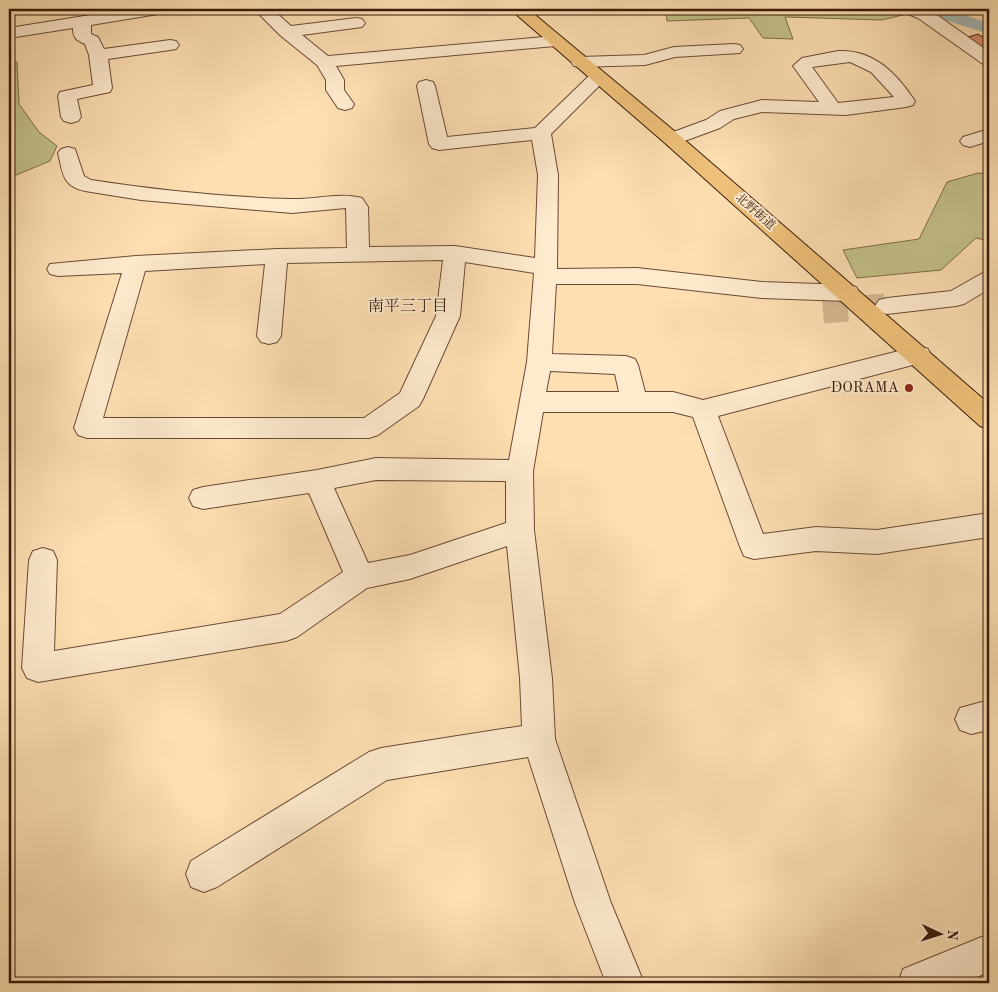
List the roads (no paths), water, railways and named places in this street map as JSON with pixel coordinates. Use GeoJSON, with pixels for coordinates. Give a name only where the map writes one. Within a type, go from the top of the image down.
{"type":"FeatureCollection","features":[{"type":"Feature","properties":{"kind":"main road","name":"北野街道"},"geometry":{"type":"LineString","coordinates":[[518,9],[672,139],[989,418]]}},
{"type":"Feature","properties":{"kind":"street"},"geometry":{"type":"LineString","coordinates":[[9,33],[158,9]]}},
{"type":"Feature","properties":{"kind":"street"},"geometry":{"type":"LineString","coordinates":[[262,9],[324,62],[335,80],[335,90],[345,104]]}},
{"type":"Feature","properties":{"kind":"street"},"geometry":{"type":"LineString","coordinates":[[911,9],[924,14],[989,60]]}},
{"type":"Feature","properties":{"kind":"street"},"geometry":{"type":"LineString","coordinates":[[71,117],[67,96],[103,88],[98,55],[92,41],[82,36],[82,20]]}},
{"type":"Feature","properties":{"kind":"street"},"geometry":{"type":"LineString","coordinates":[[287,32],[356,23]]}},
{"type":"Feature","properties":{"kind":"street"},"geometry":{"type":"LineString","coordinates":[[324,62],[555,41]]}},
{"type":"Feature","properties":{"kind":"street"},"geometry":{"type":"LineString","coordinates":[[98,55],[170,45]]}},
{"type":"Feature","properties":{"kind":"street"},"geometry":{"type":"LineString","coordinates":[[580,62],[645,60],[674,52],[734,49]]}},
{"type":"Feature","properties":{"kind":"street"},"geometry":{"type":"LineString","coordinates":[[672,139],[712,124],[727,115],[762,106],[833,109],[846,109],[906,101],[897,86],[866,60],[854,57],[808,62],[802,66],[833,109]]}},
{"type":"Feature","properties":{"kind":"street"},"geometry":{"type":"LineString","coordinates":[[426,86],[439,144],[541,133],[598,77]]}},
{"type":"Feature","properties":{"kind":"street"},"geometry":{"type":"LineString","coordinates":[[541,133],[548,175],[545,272],[539,362],[520,470],[520,530],[536,678],[539,739],[593,903],[625,983]]}},
{"type":"Feature","properties":{"kind":"street"},"geometry":{"type":"LineString","coordinates":[[970,141],[989,135]]}},
{"type":"Feature","properties":{"kind":"street"},"geometry":{"type":"LineString","coordinates":[[68,153],[75,179],[85,185],[142,194],[292,206],[355,202],[358,206],[358,254]]}},
{"type":"Feature","properties":{"kind":"street"},"geometry":{"type":"LineString","coordinates":[[136,263],[88,428],[369,428],[410,399],[448,316],[456,253]]}},
{"type":"Feature","properties":{"kind":"street"},"geometry":{"type":"LineString","coordinates":[[58,269],[277,256],[456,253],[545,272],[637,276],[762,290],[848,293]]}},
{"type":"Feature","properties":{"kind":"street"},"geometry":{"type":"LineString","coordinates":[[269,336],[277,256]]}},
{"type":"Feature","properties":{"kind":"street"},"geometry":{"type":"LineString","coordinates":[[887,306],[956,298],[989,279]]}},
{"type":"Feature","properties":{"kind":"street"},"geometry":{"type":"LineString","coordinates":[[762,290],[788,309],[823,310]]}},
{"type":"Feature","properties":{"kind":"street"},"geometry":{"type":"LineString","coordinates":[[531,402],[673,402],[702,410],[919,355]]}},
{"type":"Feature","properties":{"kind":"street"},"geometry":{"type":"LineString","coordinates":[[539,362],[626,366],[634,402]]}},
{"type":"Feature","properties":{"kind":"street"},"geometry":{"type":"LineString","coordinates":[[702,410],[754,547],[816,539],[876,542],[989,525]]}},
{"type":"Feature","properties":{"kind":"street"},"geometry":{"type":"LineString","coordinates":[[365,471],[369,428]]}},
{"type":"Feature","properties":{"kind":"street"},"geometry":{"type":"LineString","coordinates":[[203,498],[317,481],[376,469],[520,470]]}},
{"type":"Feature","properties":{"kind":"street"},"geometry":{"type":"LineString","coordinates":[[317,481],[360,577]]}},
{"type":"Feature","properties":{"kind":"street"},"geometry":{"type":"LineString","coordinates":[[43,560],[38,668],[286,627],[360,577],[410,567],[520,530]]}},
{"type":"Feature","properties":{"kind":"street"},"geometry":{"type":"LineString","coordinates":[[204,874],[381,764],[539,739]]}},
{"type":"Feature","properties":{"kind":"street"},"geometry":{"type":"LineString","coordinates":[[917,983],[989,953]]}},
{"type":"Feature","properties":{"kind":"waterway"},"geometry":{"type":"LineString","coordinates":[[929,9],[989,29]]}},
{"type":"Feature","properties":{"kind":"tunnel"},"geometry":{"type":"LineString","coordinates":[[823,311],[885,306]]}},
{"type":"Feature","properties":{"kind":"railway"},"geometry":{"type":"LineString","coordinates":[[979,9],[989,15]]}},
{"type":"Feature","properties":{"kind":"place","name":"DORAMA"},"geometry":{"type":"Point","coordinates":[909,388]}},
{"type":"Feature","properties":{"kind":"district","name":"南平三丁目"},"geometry":{"type":"Point","coordinates":[408,307]}}]}
